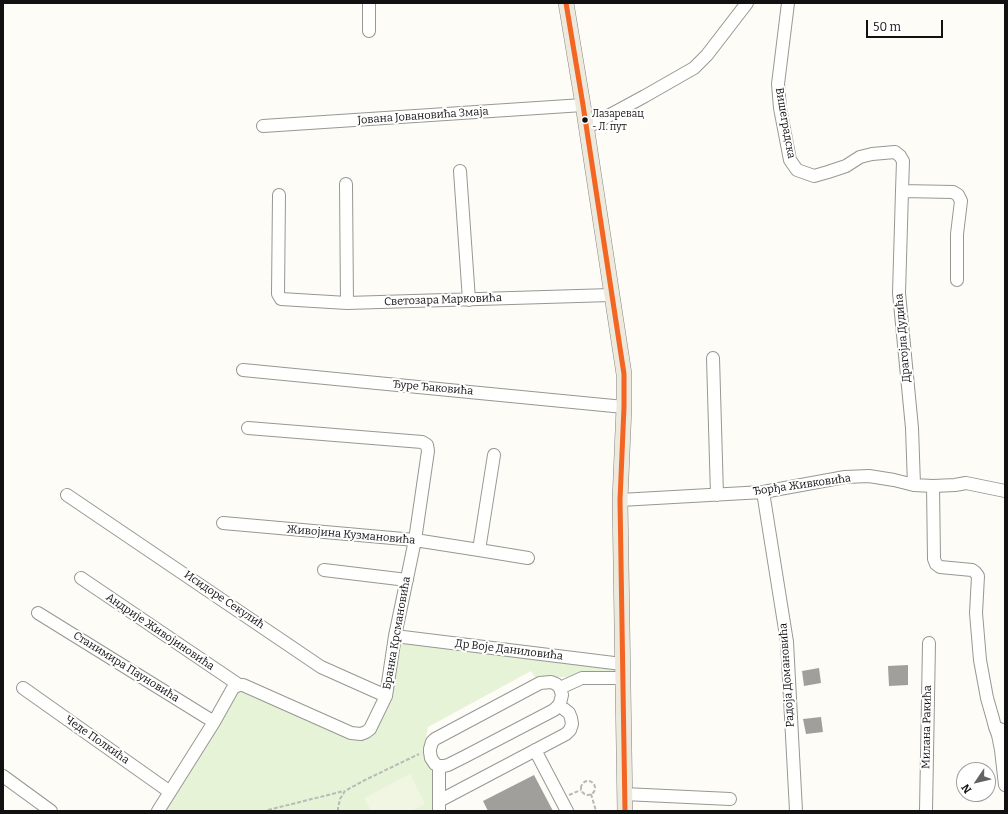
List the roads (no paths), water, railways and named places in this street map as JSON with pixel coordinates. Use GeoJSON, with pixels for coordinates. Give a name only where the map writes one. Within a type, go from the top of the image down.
{"type":"FeatureCollection","features":[{"type":"Feature","properties":{"kind":"main road"},"geometry":{"type":"LineString","coordinates":[[566,3],[624,374],[620,500],[625,811]]}},
{"type":"Feature","properties":{"kind":"street"},"geometry":{"type":"LineString","coordinates":[[369,3],[369,31]]}},
{"type":"Feature","properties":{"kind":"street"},"geometry":{"type":"LineString","coordinates":[[586,128],[694,68],[708,55],[747,3]]}},
{"type":"Feature","properties":{"kind":"street","name":"Вишеградска"},"geometry":{"type":"LineString","coordinates":[[788,3],[778,84],[780,108],[790,160],[797,170],[814,176],[846,166],[860,158],[872,154],[895,152],[903,161],[902,191]]}},
{"type":"Feature","properties":{"kind":"street","name":"Јована Јовановића Змаја"},"geometry":{"type":"LineString","coordinates":[[263,126],[583,105]]}},
{"type":"Feature","properties":{"kind":"street"},"geometry":{"type":"LineString","coordinates":[[460,171],[469,300]]}},
{"type":"Feature","properties":{"kind":"street"},"geometry":{"type":"LineString","coordinates":[[346,184],[347,303]]}},
{"type":"Feature","properties":{"kind":"street"},"geometry":{"type":"LineString","coordinates":[[902,191],[953,192],[958,195],[961,201],[957,234],[957,280]]}},
{"type":"Feature","properties":{"kind":"street","name":"Драгојла Дудића"},"geometry":{"type":"LineString","coordinates":[[902,191],[899,293],[912,428],[914,486]]}},
{"type":"Feature","properties":{"kind":"street","name":"Светозара Марковића"},"geometry":{"type":"LineString","coordinates":[[279,195],[278,294],[281,299],[347,303],[612,295]]}},
{"type":"Feature","properties":{"kind":"street"},"geometry":{"type":"LineString","coordinates":[[713,358],[717,495]]}},
{"type":"Feature","properties":{"kind":"street","name":"Ђуре Ђаковића"},"geometry":{"type":"LineString","coordinates":[[242,370],[624,407]]}},
{"type":"Feature","properties":{"kind":"street","name":"Бранка Крсмановића"},"geometry":{"type":"LineString","coordinates":[[238,685],[243,685],[351,733],[361,734],[370,729],[386,696],[395,636],[415,540],[428,451],[427,445],[422,442],[248,428]]}},
{"type":"Feature","properties":{"kind":"street"},"geometry":{"type":"LineString","coordinates":[[479,550],[494,455]]}},
{"type":"Feature","properties":{"kind":"street","name":"Ђорђа Живковића"},"geometry":{"type":"LineString","coordinates":[[620,500],[763,492],[845,477],[869,476],[894,480],[914,486],[955,485],[966,482],[1005,491]]}},
{"type":"Feature","properties":{"kind":"street"},"geometry":{"type":"LineString","coordinates":[[933,486],[934,559],[936,564],[940,567],[972,570],[978,576],[976,613],[980,660],[987,698],[1000,728],[998,735],[1005,785]]}},
{"type":"Feature","properties":{"kind":"street","name":"Радоја Домановића"},"geometry":{"type":"LineString","coordinates":[[763,492],[787,642],[796,811]]}},
{"type":"Feature","properties":{"kind":"street","name":"Исидоре Секулић"},"geometry":{"type":"LineString","coordinates":[[67,495],[321,666],[386,696]]}},
{"type":"Feature","properties":{"kind":"street","name":"Живојина Кузмановића"},"geometry":{"type":"LineString","coordinates":[[223,523],[415,540],[528,558]]}},
{"type":"Feature","properties":{"kind":"street"},"geometry":{"type":"LineString","coordinates":[[324,570],[407,580]]}},
{"type":"Feature","properties":{"kind":"street","name":"Андрије Живојиновића"},"geometry":{"type":"LineString","coordinates":[[82,578],[238,685]]}},
{"type":"Feature","properties":{"kind":"street","name":"Станимира Пауновића"},"geometry":{"type":"LineString","coordinates":[[38,612],[214,722]]}},
{"type":"Feature","properties":{"kind":"street","name":"Др Воје Даниловића"},"geometry":{"type":"LineString","coordinates":[[395,636],[622,671]]}},
{"type":"Feature","properties":{"kind":"street","name":"Милана Ракића"},"geometry":{"type":"LineString","coordinates":[[926,811],[929,643]]}},
{"type":"Feature","properties":{"kind":"street"},"geometry":{"type":"LineString","coordinates":[[560,688],[582,678],[622,671]]}},
{"type":"Feature","properties":{"kind":"street"},"geometry":{"type":"LineString","coordinates":[[551,682],[556,684],[560,688],[562,695],[558,706],[554,710],[444,766],[435,764],[431,758],[430,748],[435,739],[535,685],[551,682]]}},
{"type":"Feature","properties":{"kind":"street"},"geometry":{"type":"LineString","coordinates":[[158,811],[214,722],[233,688],[238,685]]}},
{"type":"Feature","properties":{"kind":"street","name":"Чеде Полкића"},"geometry":{"type":"LineString","coordinates":[[23,688],[170,792]]}},
{"type":"Feature","properties":{"kind":"street"},"geometry":{"type":"LineString","coordinates":[[439,806],[535,750],[566,734],[570,730],[572,724],[571,718],[569,713],[558,706]]}},
{"type":"Feature","properties":{"kind":"street"},"geometry":{"type":"LineString","coordinates":[[535,750],[566,811]]}},
{"type":"Feature","properties":{"kind":"street"},"geometry":{"type":"LineString","coordinates":[[439,766],[439,806]]}},
{"type":"Feature","properties":{"kind":"street"},"geometry":{"type":"LineString","coordinates":[[3,776],[51,811]]}},
{"type":"Feature","properties":{"kind":"street"},"geometry":{"type":"LineString","coordinates":[[624,794],[730,799]]}},
{"type":"Feature","properties":{"kind":"place","name":"Лазаревац - Л. пут"},"geometry":{"type":"Point","coordinates":[585,120]}}]}
